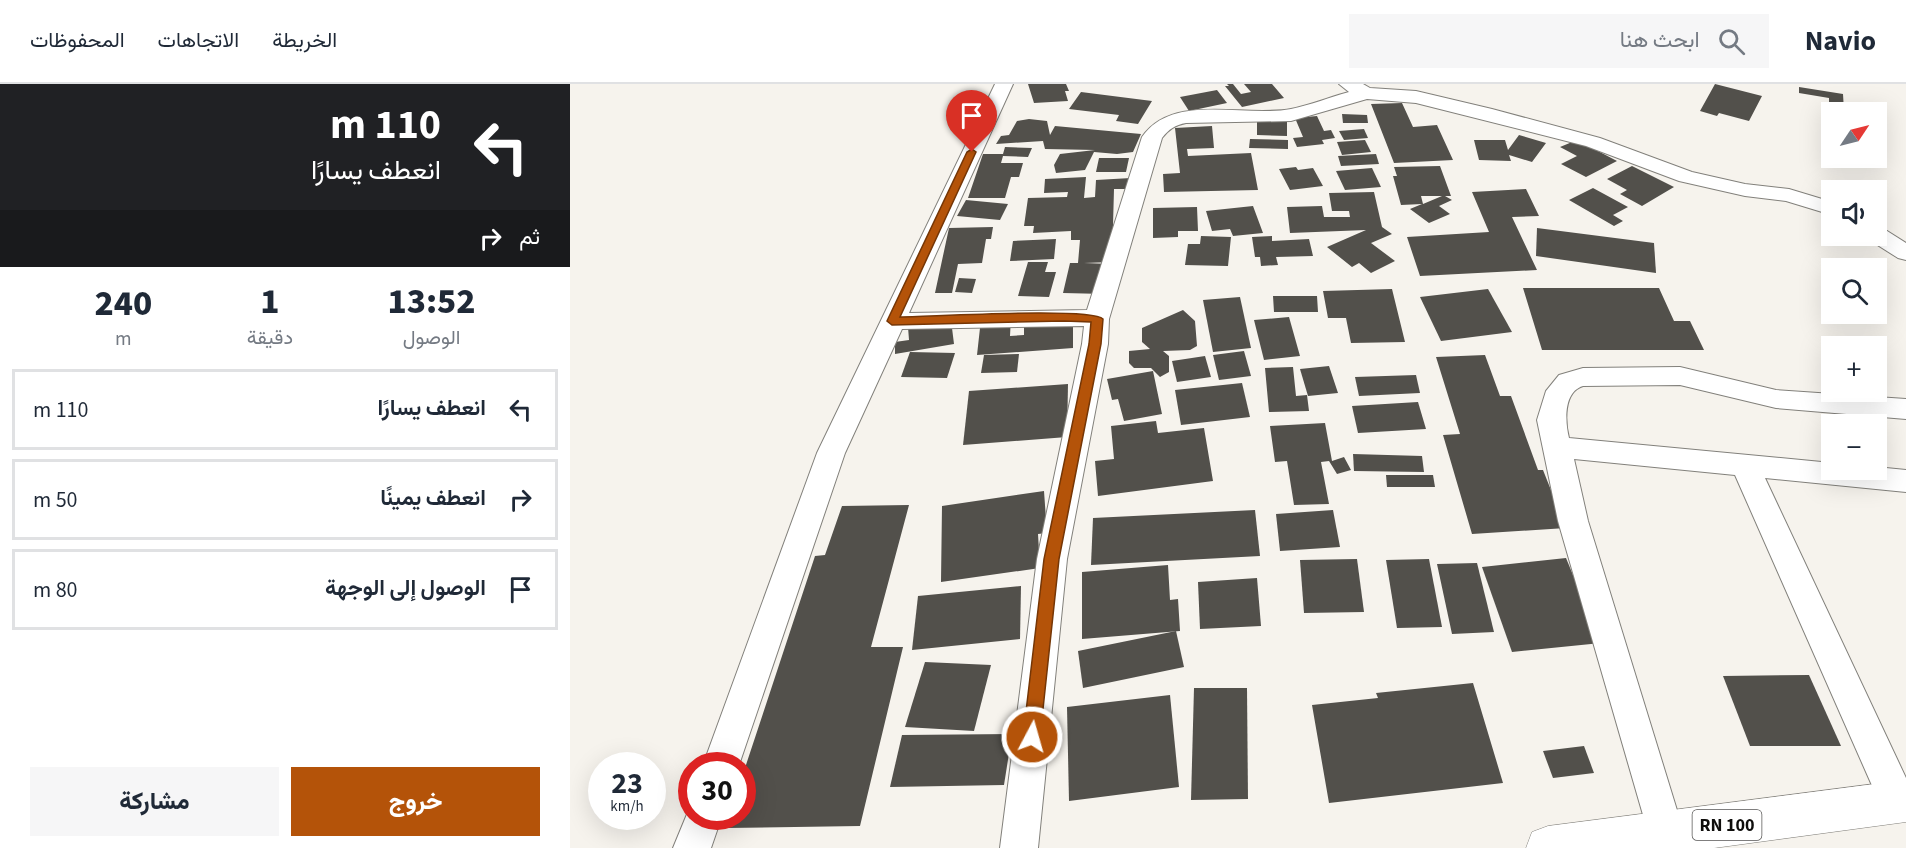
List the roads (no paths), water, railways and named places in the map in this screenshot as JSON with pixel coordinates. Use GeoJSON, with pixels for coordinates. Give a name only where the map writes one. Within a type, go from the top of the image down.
{"type":"FeatureCollection","features":[{"type":"Feature","properties":{"kind":"main road","name":"RN 100"},"geometry":{"type":"LineString","coordinates":[[1548,848],[1902,802]]}},
{"type":"Feature","properties":{"kind":"street"},"geometry":{"type":"LineString","coordinates":[[726,752],[831,453],[1004,84]]}},
{"type":"Feature","properties":{"kind":"street"},"geometry":{"type":"LineString","coordinates":[[1019,848],[1052,559],[1095,344],[1097,319],[1140,173],[1152,137],[1160,127],[1171,120],[1186,117],[1291,115],[1357,89],[1423,91],[1593,142],[1686,177],[1735,188],[1789,195],[1821,205]]}},
{"type":"Feature","properties":{"kind":"street"},"geometry":{"type":"LineString","coordinates":[[1887,241],[1906,253]]}},
{"type":"Feature","properties":{"kind":"street"},"geometry":{"type":"LineString","coordinates":[[892,321],[1064,317],[1097,319]]}},
{"type":"Feature","properties":{"kind":"street"},"geometry":{"type":"LineString","coordinates":[[1665,833],[1573,521],[1551,420],[1559,392],[1568,381],[1583,377],[1680,376],[1776,399],[1906,409]]}},
{"type":"Feature","properties":{"kind":"street"},"geometry":{"type":"LineString","coordinates":[[1557,447],[1906,481]]}},
{"type":"Feature","properties":{"kind":"street"},"geometry":{"type":"LineString","coordinates":[[1745,465],[1902,802]]}},
{"type":"Feature","properties":{"kind":"street"},"geometry":{"type":"LineString","coordinates":[[692,848],[698,830]]}}]}
